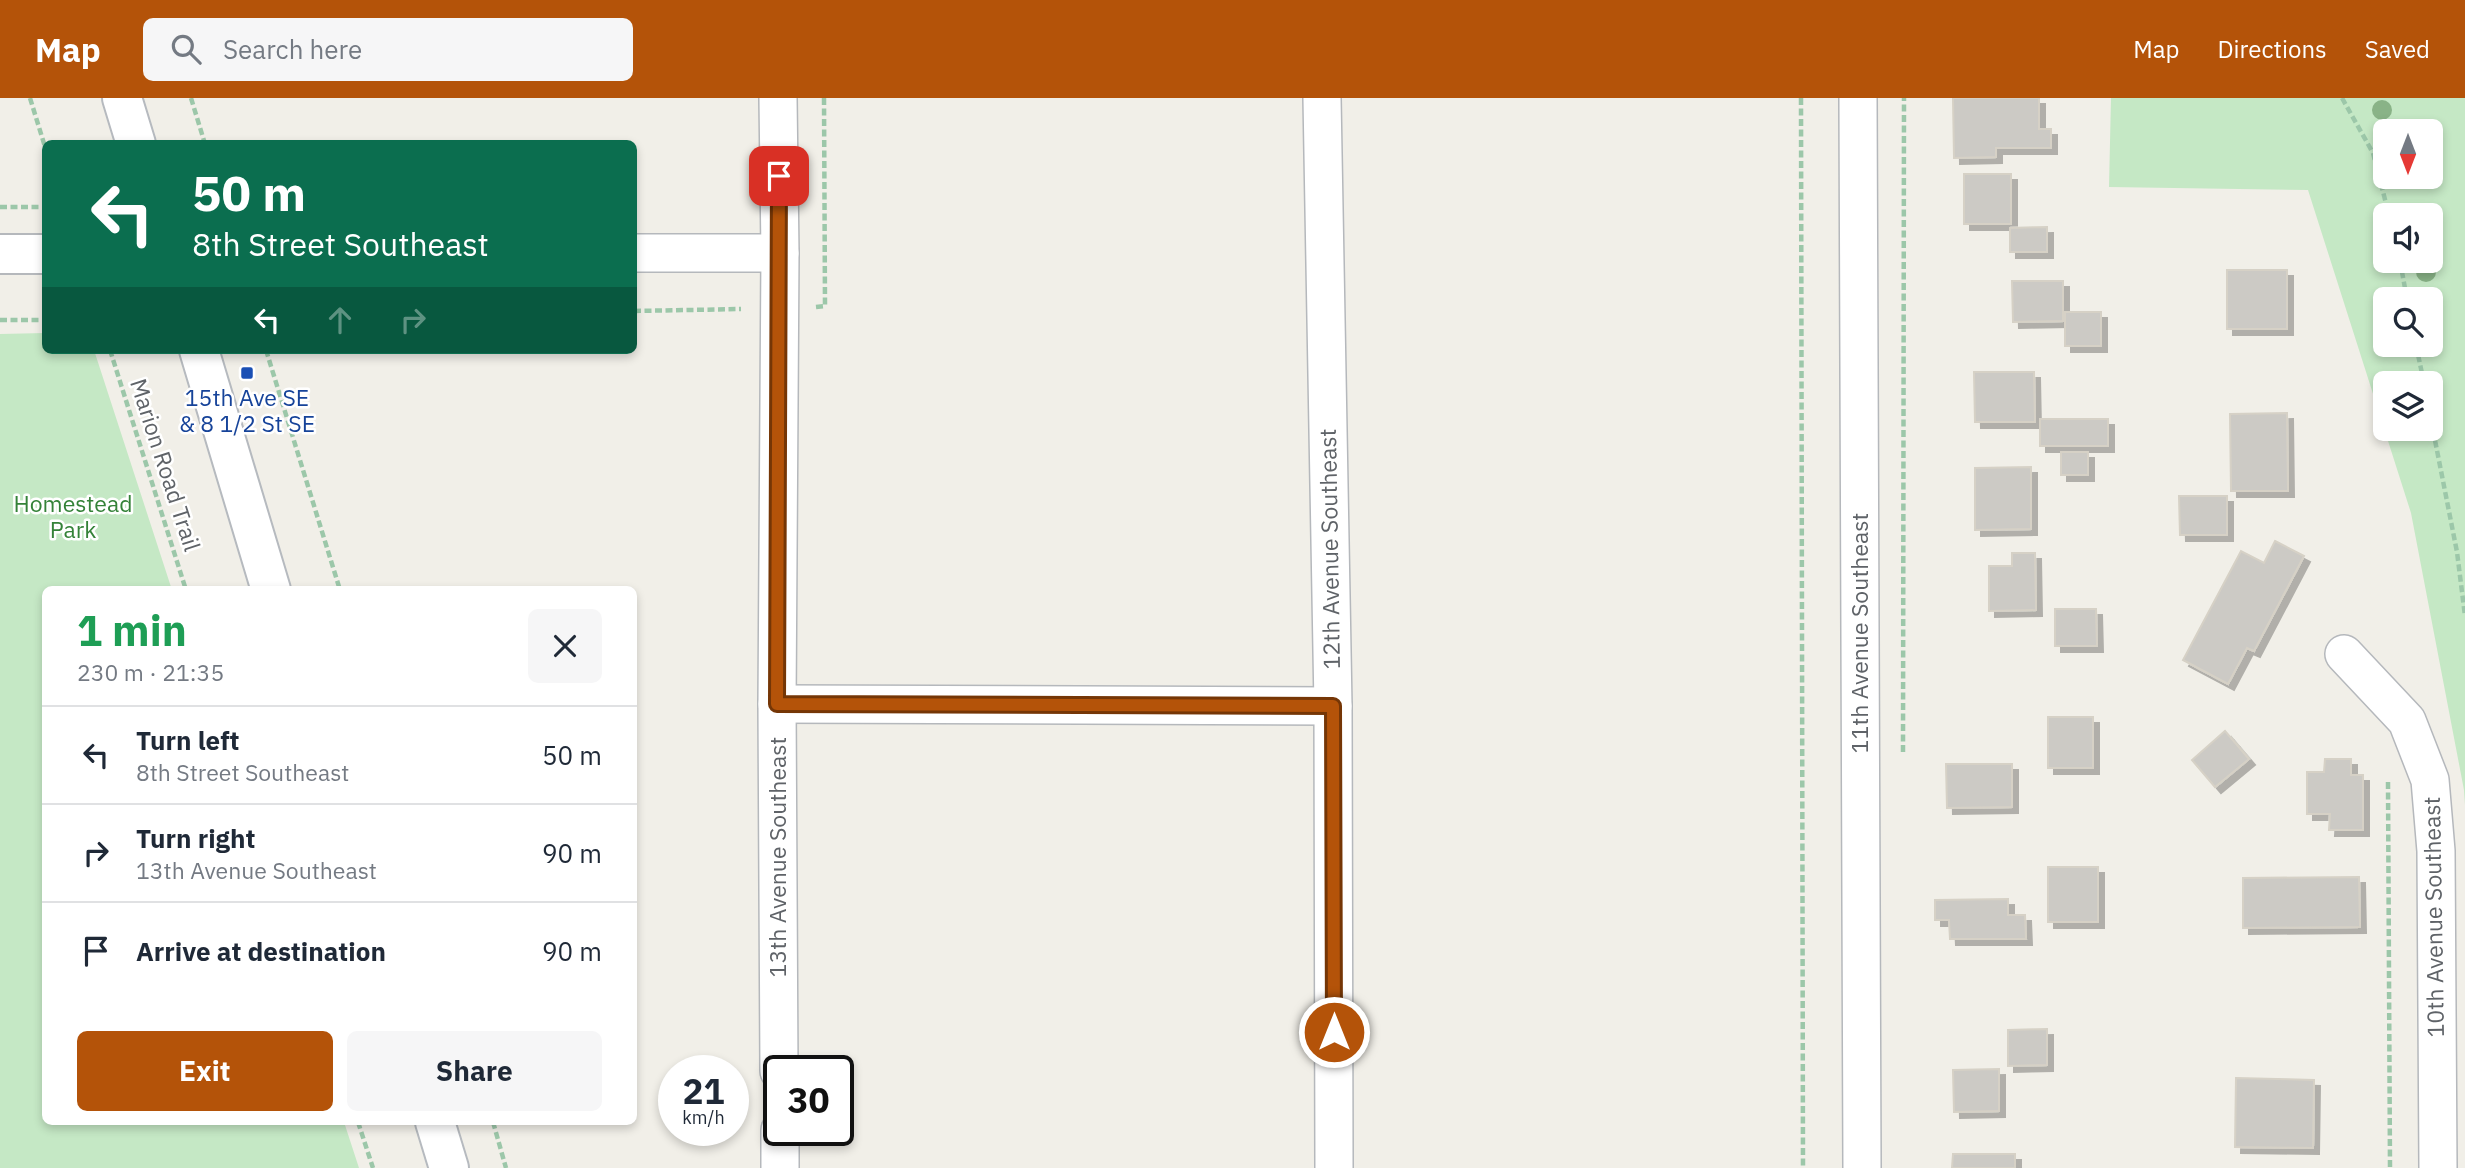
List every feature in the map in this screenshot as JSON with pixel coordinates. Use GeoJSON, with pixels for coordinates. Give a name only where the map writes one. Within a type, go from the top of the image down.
{"type":"FeatureCollection","features":[{"type":"Feature","properties":{"kind":"main road"},"geometry":{"type":"LineString","coordinates":[[122,98],[135,140]]}},
{"type":"Feature","properties":{"kind":"main road"},"geometry":{"type":"LineString","coordinates":[[0,254],[42,254]]}},
{"type":"Feature","properties":{"kind":"main road"},"geometry":{"type":"LineString","coordinates":[[201,354],[270,586]]}},
{"type":"Feature","properties":{"kind":"main road"},"geometry":{"type":"LineString","coordinates":[[436,1125],[449,1168]]}},
{"type":"Feature","properties":{"kind":"street","name":"13th Avenue Southeast"},"geometry":{"type":"LineString","coordinates":[[778,98],[779,1055]]}},
{"type":"Feature","properties":{"kind":"street","name":"12th Avenue Southeast"},"geometry":{"type":"LineString","coordinates":[[1322,98],[1333,706],[1334,1168]]}},
{"type":"Feature","properties":{"kind":"street","name":"11th Avenue Southeast"},"geometry":{"type":"LineString","coordinates":[[1858,98],[1861,1168]]}},
{"type":"Feature","properties":{"kind":"street"},"geometry":{"type":"LineString","coordinates":[[637,253],[780,253]]}},
{"type":"Feature","properties":{"kind":"street","name":"10th Avenue Southeast"},"geometry":{"type":"LineString","coordinates":[[2344,654],[2407,722],[2430,779],[2437,851],[2438,1168]]}},
{"type":"Feature","properties":{"kind":"street"},"geometry":{"type":"LineString","coordinates":[[777,704],[1333,706]]}},
{"type":"Feature","properties":{"kind":"street"},"geometry":{"type":"LineString","coordinates":[[780,1146],[780,1168]]}},
{"type":"Feature","properties":{"kind":"path"},"geometry":{"type":"LineString","coordinates":[[30,98],[43,140]]}},
{"type":"Feature","properties":{"kind":"path"},"geometry":{"type":"LineString","coordinates":[[191,98],[204,140]]}},
{"type":"Feature","properties":{"kind":"path"},"geometry":{"type":"LineString","coordinates":[[824,98],[825,306]]}},
{"type":"Feature","properties":{"kind":"path"},"geometry":{"type":"LineString","coordinates":[[1801,98],[1803,1168]]}},
{"type":"Feature","properties":{"kind":"path"},"geometry":{"type":"LineString","coordinates":[[1903,752],[1904,98]]}},
{"type":"Feature","properties":{"kind":"path"},"geometry":{"type":"LineString","coordinates":[[2343,98],[2373,153],[2386,203]]}},
{"type":"Feature","properties":{"kind":"path"},"geometry":{"type":"LineString","coordinates":[[0,207],[42,207]]}},
{"type":"Feature","properties":{"kind":"path"},"geometry":{"type":"LineString","coordinates":[[637,312],[722,309]]}},
{"type":"Feature","properties":{"kind":"path"},"geometry":{"type":"LineString","coordinates":[[0,320],[42,320]]}},
{"type":"Feature","properties":{"kind":"path","name":"Marion Road Trail"},"geometry":{"type":"LineString","coordinates":[[111,354],[186,586]]}},
{"type":"Feature","properties":{"kind":"path"},"geometry":{"type":"LineString","coordinates":[[267,354],[339,586]]}},
{"type":"Feature","properties":{"kind":"path"},"geometry":{"type":"LineString","coordinates":[[2435,441],[2457,552],[2465,616]]}},
{"type":"Feature","properties":{"kind":"path"},"geometry":{"type":"LineString","coordinates":[[2388,781],[2390,1168]]}},
{"type":"Feature","properties":{"kind":"path"},"geometry":{"type":"LineString","coordinates":[[359,1125],[373,1168]]}},
{"type":"Feature","properties":{"kind":"path"},"geometry":{"type":"LineString","coordinates":[[494,1125],[506,1168]]}},
{"type":"Feature","properties":{"kind":"green space"},"geometry":{"type":"Polygon","coordinates":[[[2111,98],[2465,98],[2465,805],[2411,513],[2388,441],[2443,441],[2443,371],[2373,371],[2373,394],[2308,190],[2109,187],[2111,98]]]}},
{"type":"Feature","properties":{"kind":"green space","name":"Homestead Park"},"geometry":{"type":"Polygon","coordinates":[[[42,333],[42,354],[95,354],[171,586],[42,586],[42,1125],[345,1125],[359,1168],[0,1168],[0,334],[42,333]]]}},
{"type":"Feature","properties":{"kind":"building"},"geometry":{"type":"Polygon","coordinates":[[[1953,98],[2039,98],[2039,129],[2051,129],[2051,148],[1996,148],[1996,157],[1954,158],[1953,98]]]}},
{"type":"Feature","properties":{"kind":"building"},"geometry":{"type":"Polygon","coordinates":[[[1964,174],[2011,174],[2011,224],[1964,224],[1964,174]]]}},
{"type":"Feature","properties":{"kind":"building"},"geometry":{"type":"Polygon","coordinates":[[[2047,227],[2047,252],[2010,252],[2010,228],[2047,227]]]}},
{"type":"Feature","properties":{"kind":"building"},"geometry":{"type":"Polygon","coordinates":[[[2227,270],[2287,270],[2287,329],[2227,329],[2227,270]]]}},
{"type":"Feature","properties":{"kind":"building"},"geometry":{"type":"Polygon","coordinates":[[[2012,281],[2063,281],[2063,321],[2013,322],[2012,281]]]}},
{"type":"Feature","properties":{"kind":"building"},"geometry":{"type":"Polygon","coordinates":[[[2065,312],[2101,312],[2101,346],[2065,346],[2065,312]]]}},
{"type":"Feature","properties":{"kind":"building"},"geometry":{"type":"Polygon","coordinates":[[[1974,372],[2034,372],[2035,422],[1975,422],[1974,372]]]}},
{"type":"Feature","properties":{"kind":"building"},"geometry":{"type":"Polygon","coordinates":[[[2287,413],[2288,491],[2231,491],[2230,414],[2287,413]]]}},
{"type":"Feature","properties":{"kind":"building"},"geometry":{"type":"Polygon","coordinates":[[[2040,419],[2108,419],[2108,446],[2040,446],[2040,419]]]}},
{"type":"Feature","properties":{"kind":"building"},"geometry":{"type":"Polygon","coordinates":[[[2061,452],[2088,452],[2088,475],[2061,475],[2061,452]]]}},
{"type":"Feature","properties":{"kind":"building"},"geometry":{"type":"Polygon","coordinates":[[[2031,467],[2031,529],[1975,530],[1975,468],[2031,467]]]}},
{"type":"Feature","properties":{"kind":"building"},"geometry":{"type":"Polygon","coordinates":[[[2179,496],[2227,496],[2227,535],[2180,535],[2179,496]]]}},
{"type":"Feature","properties":{"kind":"building"},"geometry":{"type":"Polygon","coordinates":[[[2275,541],[2304,556],[2254,651],[2247,648],[2228,684],[2183,660],[2241,551],[2264,563],[2275,541]]]}},
{"type":"Feature","properties":{"kind":"building"},"geometry":{"type":"Polygon","coordinates":[[[2012,553],[2035,553],[2036,610],[1989,611],[1989,566],[2012,566],[2012,553]]]}},
{"type":"Feature","properties":{"kind":"building"},"geometry":{"type":"Polygon","coordinates":[[[2055,609],[2096,609],[2097,646],[2055,646],[2055,609]]]}},
{"type":"Feature","properties":{"kind":"building"},"geometry":{"type":"Polygon","coordinates":[[[2048,717],[2093,717],[2093,768],[2048,768],[2048,717]]]}},
{"type":"Feature","properties":{"kind":"building"},"geometry":{"type":"Polygon","coordinates":[[[2225,731],[2249,759],[2215,787],[2192,760],[2225,731]]]}},
{"type":"Feature","properties":{"kind":"building"},"geometry":{"type":"Polygon","coordinates":[[[2325,759],[2351,759],[2351,775],[2363,775],[2363,830],[2329,830],[2330,814],[2307,814],[2307,772],[2324,772],[2325,759]]]}},
{"type":"Feature","properties":{"kind":"building"},"geometry":{"type":"Polygon","coordinates":[[[1946,764],[2012,764],[2012,807],[1947,808],[1946,764]]]}},
{"type":"Feature","properties":{"kind":"building"},"geometry":{"type":"Polygon","coordinates":[[[2048,867],[2098,867],[2098,922],[2048,922],[2048,867]]]}},
{"type":"Feature","properties":{"kind":"building"},"geometry":{"type":"Polygon","coordinates":[[[2359,877],[2360,927],[2243,928],[2243,878],[2359,877]]]}},
{"type":"Feature","properties":{"kind":"building"},"geometry":{"type":"Polygon","coordinates":[[[2008,899],[2008,915],[2025,915],[2026,939],[1950,939],[1949,920],[1935,920],[1935,900],[2008,899]]]}},
{"type":"Feature","properties":{"kind":"building"},"geometry":{"type":"Polygon","coordinates":[[[2047,1029],[2047,1065],[2008,1066],[2008,1030],[2047,1029]]]}},
{"type":"Feature","properties":{"kind":"building"},"geometry":{"type":"Polygon","coordinates":[[[1999,1069],[1999,1111],[1954,1112],[1953,1070],[1999,1069]]]}},
{"type":"Feature","properties":{"kind":"building"},"geometry":{"type":"Polygon","coordinates":[[[2236,1078],[2314,1080],[2313,1148],[2235,1147],[2236,1078]]]}},
{"type":"Feature","properties":{"kind":"building"},"geometry":{"type":"Polygon","coordinates":[[[1953,1154],[2015,1154],[2015,1168],[1952,1168],[1953,1154]]]}},
{"type":"Feature","properties":{"kind":"place","name":"15th Ave SE & 8 1/2 St SE"},"geometry":{"type":"Point","coordinates":[247,373]}},
{"type":"Feature","properties":{"kind":"route"},"geometry":{"type":"LineString","coordinates":[[779,176],[777,704],[1333,706],[1334,1032]]}}]}
